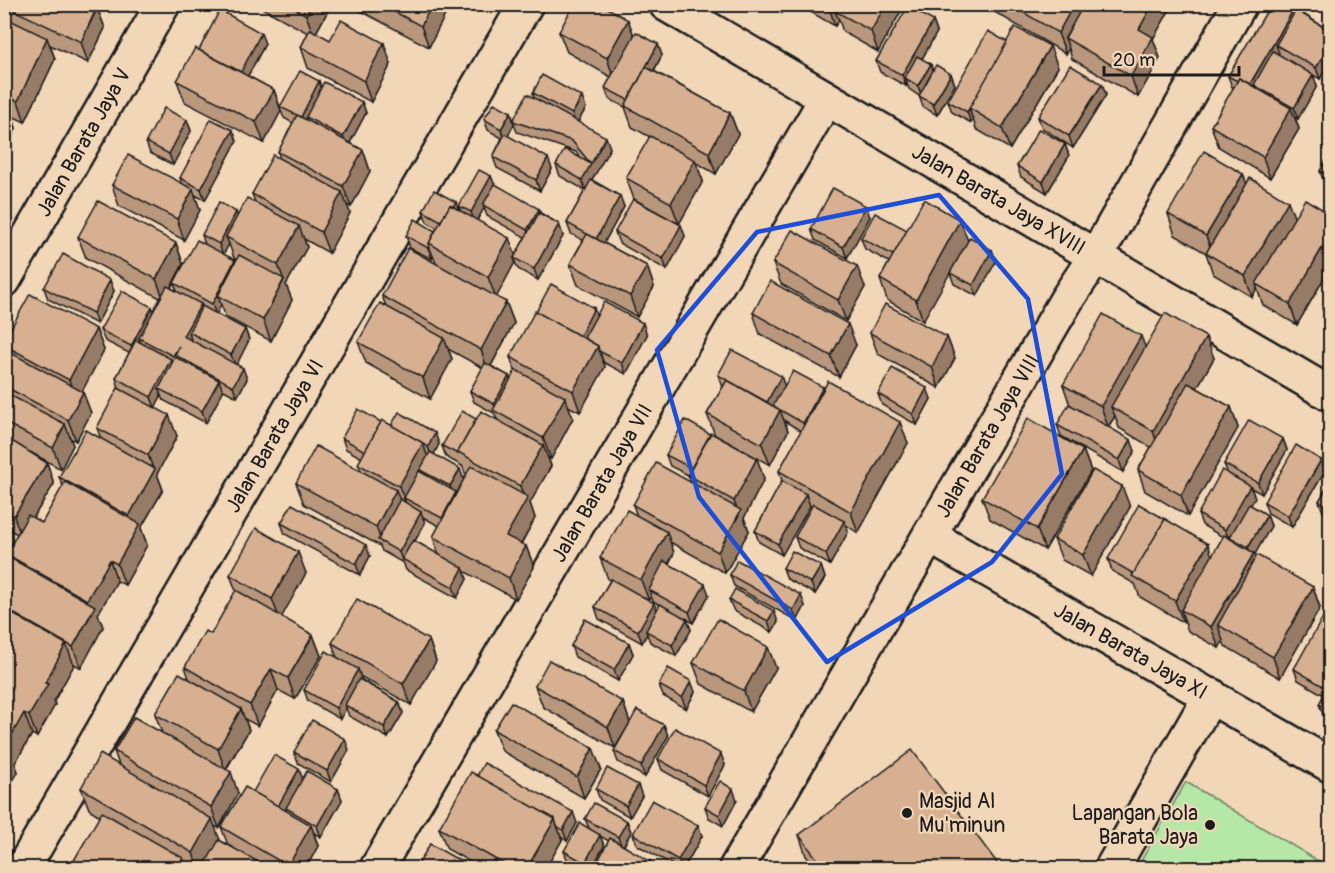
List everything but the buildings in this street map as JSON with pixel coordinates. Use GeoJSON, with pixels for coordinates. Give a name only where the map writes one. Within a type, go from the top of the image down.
{"type":"FeatureCollection","features":[{"type":"Feature","properties":{"kind":"street","name":"Jalan Barata Jaya V"},"geometry":{"type":"LineString","coordinates":[[4,280],[163,4]]}},
{"type":"Feature","properties":{"kind":"street","name":"Jalan Barata Jaya VI"},"geometry":{"type":"LineString","coordinates":[[23,868],[526,4]]}},
{"type":"Feature","properties":{"kind":"street","name":"Jalan Barata Jaya XVIII"},"geometry":{"type":"LineString","coordinates":[[666,4],[1330,394]]}},
{"type":"Feature","properties":{"kind":"street","name":"Jalan Barata Jaya VIII"},"geometry":{"type":"LineString","coordinates":[[736,868],[931,537],[1067,299],[1096,256],[1239,4]]}},
{"type":"Feature","properties":{"kind":"street","name":"Jalan Barata Jaya VII"},"geometry":{"type":"LineString","coordinates":[[377,868],[826,99]]}},
{"type":"Feature","properties":{"kind":"street","name":"Jalan Barata Jaya XI"},"geometry":{"type":"LineString","coordinates":[[931,537],[1330,765]]}},
{"type":"Feature","properties":{"kind":"street"},"geometry":{"type":"LineString","coordinates":[[1112,868],[1211,695]]}},
{"type":"Feature","properties":{"kind":"highlighted area"},"geometry":{"type":"Polygon","coordinates":[[[939,195],[1028,299],[1062,474],[992,562],[827,662],[699,497],[657,350],[757,232],[939,195]]]}},
{"type":"Feature","properties":{"kind":"green space","name":"Lapangan Bola Barata Jaya"},"geometry":{"type":"Polygon","coordinates":[[[1186,782],[1330,868],[1137,868],[1186,782]]]}},
{"type":"Feature","properties":{"kind":"place","name":"Masjid Al Mu'minun"},"geometry":{"type":"Point","coordinates":[907,813]}},
{"type":"Feature","properties":{"kind":"place","name":"Lapangan Bola Barata Jaya"},"geometry":{"type":"Point","coordinates":[1210,825]}}]}
